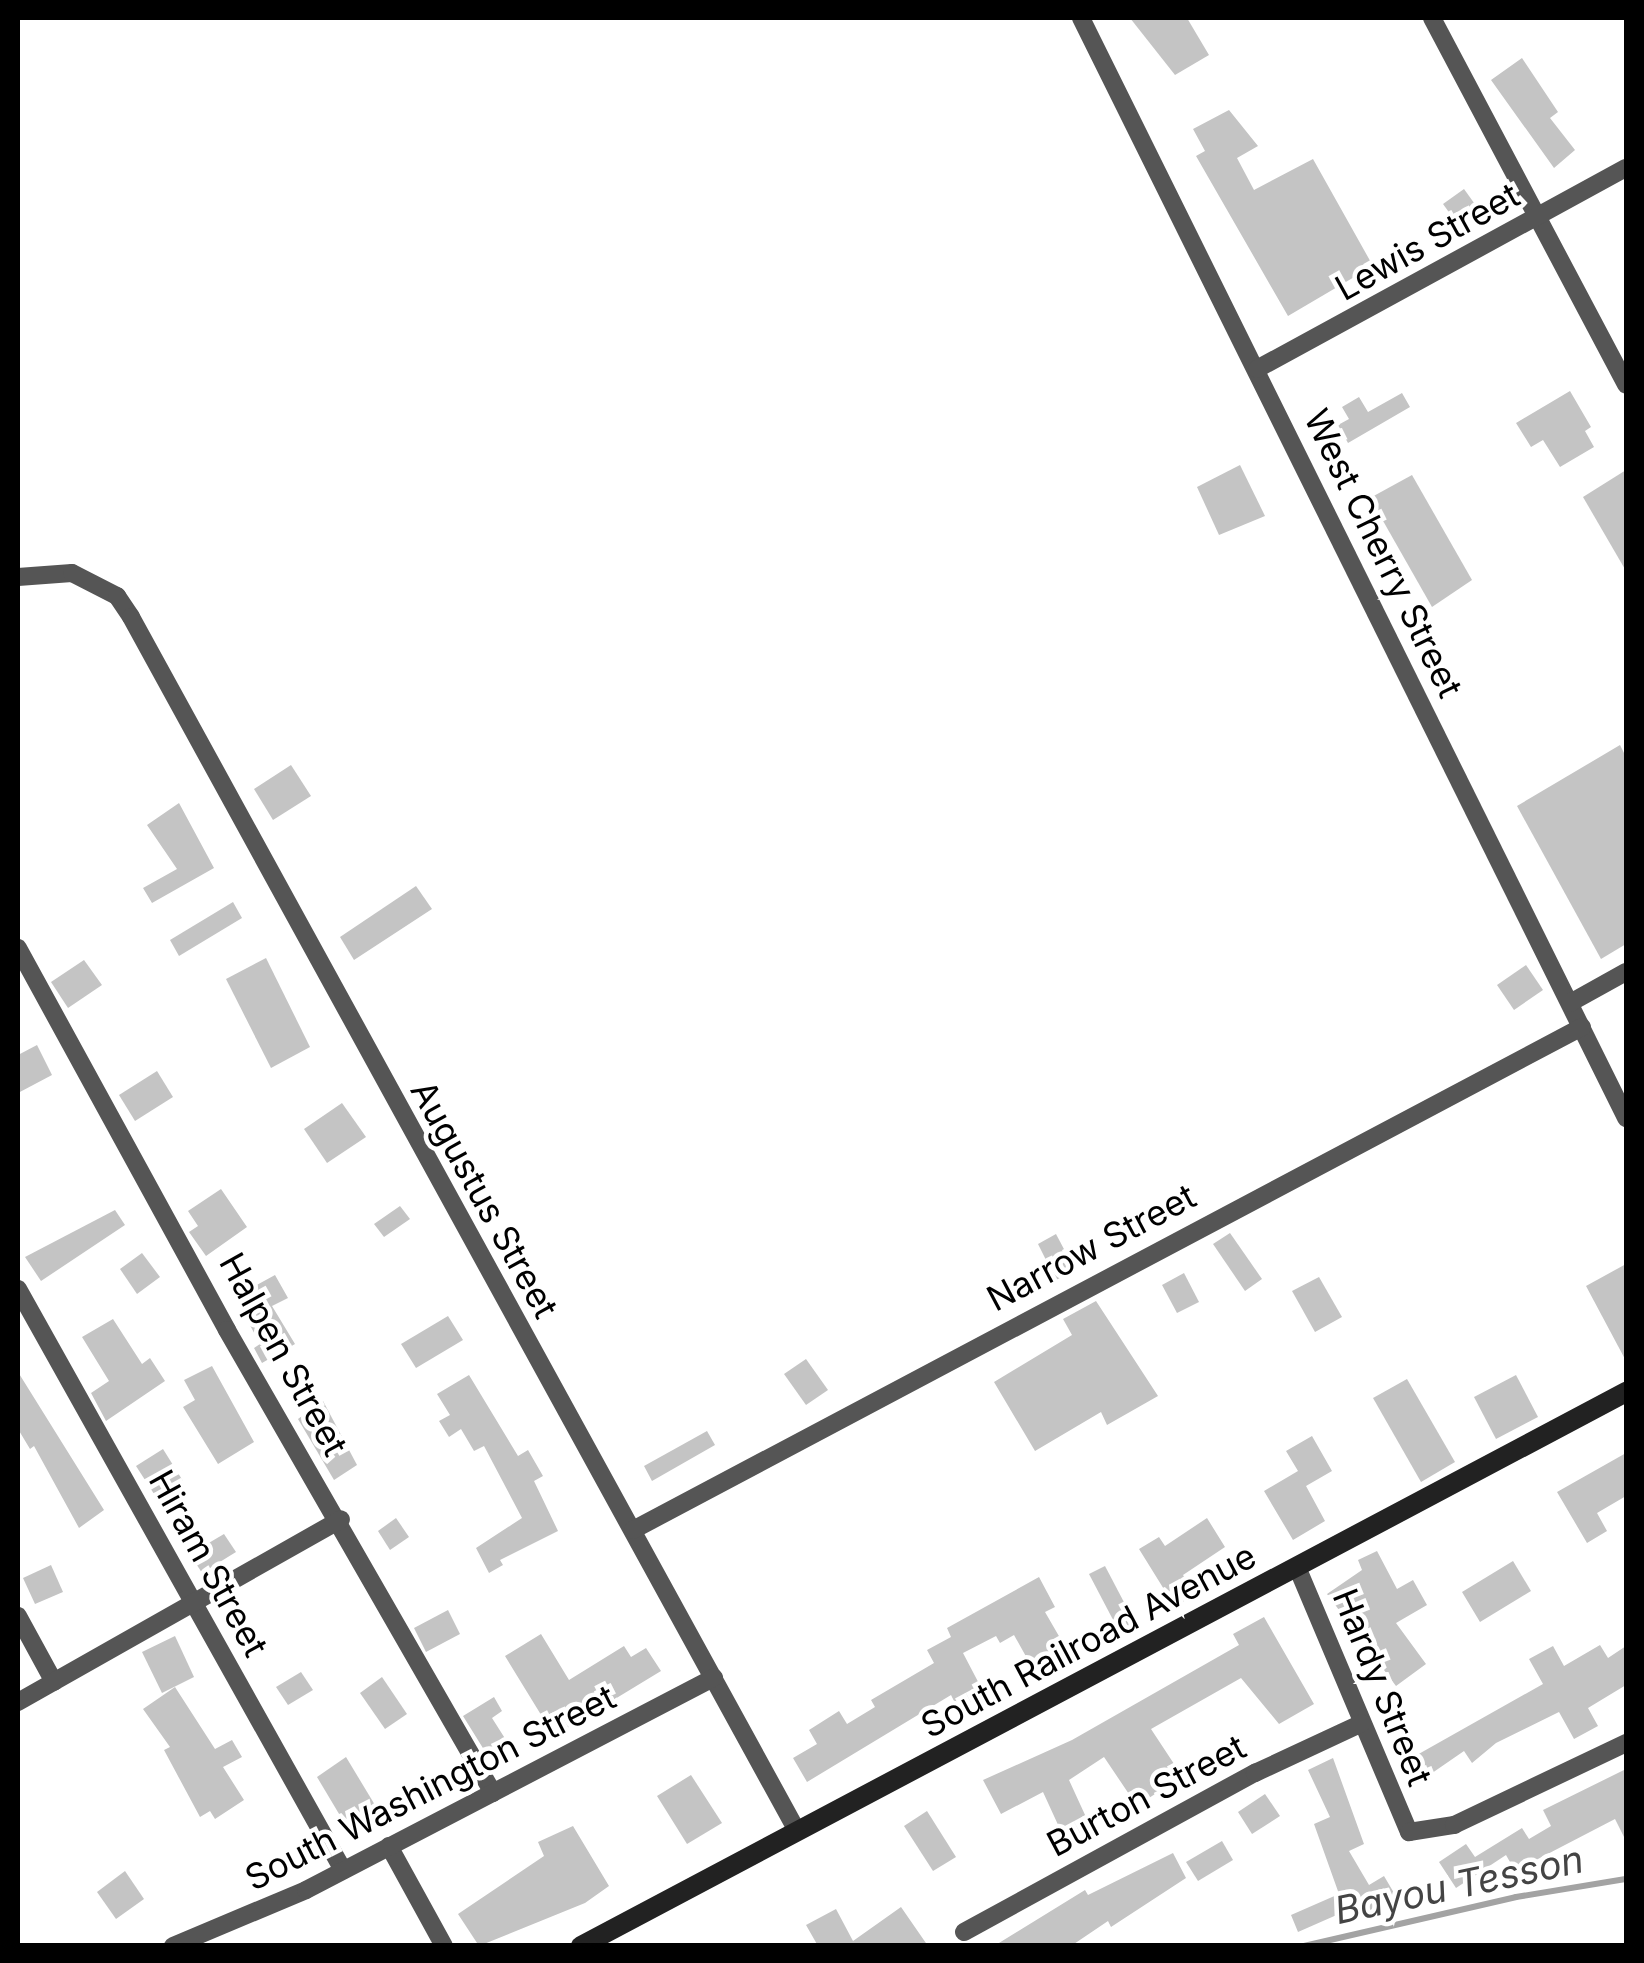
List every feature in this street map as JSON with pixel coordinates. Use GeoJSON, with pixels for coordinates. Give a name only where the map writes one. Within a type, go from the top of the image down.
{"type":"FeatureCollection","features":[{"type":"Feature","properties":{"kind":"street","name":"West Cherry Street"},"geometry":{"type":"LineString","coordinates":[[1082,18],[1626,1118]]}},
{"type":"Feature","properties":{"kind":"street"},"geometry":{"type":"LineString","coordinates":[[1432,18],[1626,385]]}},
{"type":"Feature","properties":{"kind":"street","name":"Lewis Street"},"geometry":{"type":"LineString","coordinates":[[1257,369],[1626,168]]}},
{"type":"Feature","properties":{"kind":"street","name":"Augustus Street"},"geometry":{"type":"LineString","coordinates":[[18,576],[72,573],[117,596],[796,1832]]}},
{"type":"Feature","properties":{"kind":"street","name":"Halpen Street"},"geometry":{"type":"LineString","coordinates":[[18,948],[227,1330],[341,1519],[494,1793]]}},
{"type":"Feature","properties":{"kind":"street"},"geometry":{"type":"LineString","coordinates":[[1570,1003],[1626,972]]}},
{"type":"Feature","properties":{"kind":"street","name":"Narrow Street"},"geometry":{"type":"LineString","coordinates":[[633,1530],[1582,1028]]}},
{"type":"Feature","properties":{"kind":"street","name":"Hiram Street"},"geometry":{"type":"LineString","coordinates":[[18,1289],[343,1870]]}},
{"type":"Feature","properties":{"kind":"street","name":"South Railroad Avenue"},"geometry":{"type":"LineString","coordinates":[[581,1946],[1626,1392]]}},
{"type":"Feature","properties":{"kind":"street"},"geometry":{"type":"LineString","coordinates":[[18,1702],[341,1519]]}},
{"type":"Feature","properties":{"kind":"street","name":"Hardy Street"},"geometry":{"type":"LineString","coordinates":[[1297,1566],[1409,1832],[1454,1825],[1626,1743]]}},
{"type":"Feature","properties":{"kind":"street"},"geometry":{"type":"LineString","coordinates":[[18,1616],[54,1682]]}},
{"type":"Feature","properties":{"kind":"street","name":"South Washington Street"},"geometry":{"type":"LineString","coordinates":[[173,1946],[343,1870],[714,1678]]}},
{"type":"Feature","properties":{"kind":"street","name":"Burton Street"},"geometry":{"type":"LineString","coordinates":[[964,1932],[1255,1772],[1362,1723]]}},
{"type":"Feature","properties":{"kind":"street"},"geometry":{"type":"LineString","coordinates":[[389,1846],[444,1946]]}},
{"type":"Feature","properties":{"kind":"building"},"geometry":{"type":"Polygon","coordinates":[[[1130,18],[1187,18],[1209,55],[1175,75],[1130,18]]]}},
{"type":"Feature","properties":{"kind":"building"},"geometry":{"type":"Polygon","coordinates":[[[1522,58],[1558,112],[1550,118],[1575,150],[1554,168],[1491,80],[1522,58]]]}},
{"type":"Feature","properties":{"kind":"building"},"geometry":{"type":"Polygon","coordinates":[[[1229,110],[1258,146],[1237,158],[1254,190],[1313,159],[1373,266],[1288,316],[1196,156],[1205,151],[1193,129],[1229,110]]]}},
{"type":"Feature","properties":{"kind":"building"},"geometry":{"type":"Polygon","coordinates":[[[1464,189],[1482,214],[1461,229],[1443,204],[1464,189]]]}},
{"type":"Feature","properties":{"kind":"building"},"geometry":{"type":"Polygon","coordinates":[[[1570,391],[1591,427],[1585,431],[1594,447],[1560,467],[1543,440],[1531,447],[1516,423],[1570,391]]]}},
{"type":"Feature","properties":{"kind":"building"},"geometry":{"type":"Polygon","coordinates":[[[1402,393],[1410,407],[1348,443],[1338,425],[1349,419],[1342,407],[1359,397],[1368,412],[1402,393]]]}},
{"type":"Feature","properties":{"kind":"building"},"geometry":{"type":"Polygon","coordinates":[[[1240,465],[1265,516],[1219,535],[1197,487],[1240,465]]]}},
{"type":"Feature","properties":{"kind":"building"},"geometry":{"type":"Polygon","coordinates":[[[1626,470],[1626,571],[1583,497],[1626,470]]]}},
{"type":"Feature","properties":{"kind":"building"},"geometry":{"type":"Polygon","coordinates":[[[1412,475],[1472,580],[1432,607],[1370,498],[1412,475]]]}},
{"type":"Feature","properties":{"kind":"building"},"geometry":{"type":"Polygon","coordinates":[[[1620,745],[1626,757],[1626,944],[1601,959],[1517,806],[1620,745]]]}},
{"type":"Feature","properties":{"kind":"building"},"geometry":{"type":"Polygon","coordinates":[[[291,765],[311,796],[273,820],[254,789],[291,765]]]}},
{"type":"Feature","properties":{"kind":"building"},"geometry":{"type":"Polygon","coordinates":[[[179,803],[214,868],[152,903],[143,888],[177,869],[147,825],[179,803]]]}},
{"type":"Feature","properties":{"kind":"building"},"geometry":{"type":"Polygon","coordinates":[[[416,886],[432,909],[354,960],[340,937],[416,886]]]}},
{"type":"Feature","properties":{"kind":"building"},"geometry":{"type":"Polygon","coordinates":[[[233,902],[242,918],[179,956],[170,940],[233,902]]]}},
{"type":"Feature","properties":{"kind":"building"},"geometry":{"type":"Polygon","coordinates":[[[266,958],[310,1047],[271,1068],[226,979],[266,958]]]}},
{"type":"Feature","properties":{"kind":"building"},"geometry":{"type":"Polygon","coordinates":[[[84,960],[102,985],[68,1008],[51,982],[84,960]]]}},
{"type":"Feature","properties":{"kind":"building"},"geometry":{"type":"Polygon","coordinates":[[[1526,965],[1543,990],[1514,1010],[1497,985],[1526,965]]]}},
{"type":"Feature","properties":{"kind":"building"},"geometry":{"type":"Polygon","coordinates":[[[37,1045],[52,1075],[18,1093],[18,1055],[37,1045]]]}},
{"type":"Feature","properties":{"kind":"building"},"geometry":{"type":"Polygon","coordinates":[[[157,1071],[173,1097],[135,1121],[119,1095],[157,1071]]]}},
{"type":"Feature","properties":{"kind":"building"},"geometry":{"type":"Polygon","coordinates":[[[342,1103],[366,1137],[327,1163],[304,1129],[342,1103]]]}},
{"type":"Feature","properties":{"kind":"building"},"geometry":{"type":"Polygon","coordinates":[[[221,1189],[247,1227],[206,1256],[189,1232],[198,1226],[188,1211],[221,1189]]]}},
{"type":"Feature","properties":{"kind":"building"},"geometry":{"type":"Polygon","coordinates":[[[400,1206],[410,1219],[384,1237],[374,1224],[400,1206]]]}},
{"type":"Feature","properties":{"kind":"building"},"geometry":{"type":"Polygon","coordinates":[[[115,1210],[125,1225],[41,1281],[25,1257],[115,1210]]]}},
{"type":"Feature","properties":{"kind":"building"},"geometry":{"type":"Polygon","coordinates":[[[1230,1233],[1262,1279],[1245,1291],[1213,1244],[1230,1233]]]}},
{"type":"Feature","properties":{"kind":"building"},"geometry":{"type":"Polygon","coordinates":[[[1056,1234],[1075,1270],[1056,1280],[1038,1244],[1056,1234]]]}},
{"type":"Feature","properties":{"kind":"building"},"geometry":{"type":"Polygon","coordinates":[[[142,1253],[160,1277],[137,1294],[120,1269],[142,1253]]]}},
{"type":"Feature","properties":{"kind":"building"},"geometry":{"type":"Polygon","coordinates":[[[1626,1264],[1626,1361],[1586,1286],[1626,1264]]]}},
{"type":"Feature","properties":{"kind":"building"},"geometry":{"type":"Polygon","coordinates":[[[1184,1273],[1199,1302],[1177,1313],[1162,1285],[1184,1273]]]}},
{"type":"Feature","properties":{"kind":"building"},"geometry":{"type":"Polygon","coordinates":[[[275,1275],[288,1298],[272,1306],[295,1344],[262,1363],[254,1348],[260,1344],[235,1297],[275,1275]]]}},
{"type":"Feature","properties":{"kind":"building"},"geometry":{"type":"Polygon","coordinates":[[[1319,1277],[1342,1317],[1315,1332],[1292,1291],[1319,1277]]]}},
{"type":"Feature","properties":{"kind":"building"},"geometry":{"type":"Polygon","coordinates":[[[1096,1301],[1158,1396],[1107,1425],[1101,1412],[1035,1451],[994,1382],[1072,1335],[1063,1319],[1096,1301]]]}},
{"type":"Feature","properties":{"kind":"building"},"geometry":{"type":"Polygon","coordinates":[[[448,1316],[463,1340],[416,1368],[401,1344],[448,1316]]]}},
{"type":"Feature","properties":{"kind":"building"},"geometry":{"type":"Polygon","coordinates":[[[113,1319],[142,1364],[150,1358],[165,1381],[106,1421],[91,1393],[109,1381],[82,1337],[113,1319]]]}},
{"type":"Feature","properties":{"kind":"building"},"geometry":{"type":"Polygon","coordinates":[[[806,1359],[828,1390],[806,1405],[784,1374],[806,1359]]]}},
{"type":"Feature","properties":{"kind":"building"},"geometry":{"type":"Polygon","coordinates":[[[212,1366],[254,1442],[218,1464],[183,1407],[195,1400],[184,1380],[212,1366]]]}},
{"type":"Feature","properties":{"kind":"building"},"geometry":{"type":"Polygon","coordinates":[[[18,1372],[104,1510],[79,1528],[34,1446],[30,1449],[18,1429],[18,1372]]]}},
{"type":"Feature","properties":{"kind":"building"},"geometry":{"type":"Polygon","coordinates":[[[469,1375],[518,1456],[528,1450],[543,1476],[534,1481],[558,1531],[500,1560],[503,1565],[489,1573],[476,1548],[522,1518],[484,1446],[474,1451],[461,1429],[449,1437],[439,1421],[450,1415],[437,1394],[469,1375]]]}},
{"type":"Feature","properties":{"kind":"building"},"geometry":{"type":"Polygon","coordinates":[[[1516,1375],[1538,1417],[1496,1439],[1474,1397],[1516,1375]]]}},
{"type":"Feature","properties":{"kind":"building"},"geometry":{"type":"Polygon","coordinates":[[[1407,1379],[1455,1462],[1421,1482],[1373,1398],[1407,1379]]]}},
{"type":"Feature","properties":{"kind":"building"},"geometry":{"type":"Polygon","coordinates":[[[323,1401],[357,1465],[334,1480],[298,1419],[323,1401]]]}},
{"type":"Feature","properties":{"kind":"building"},"geometry":{"type":"Polygon","coordinates":[[[707,1431],[715,1445],[652,1481],[644,1466],[707,1431]]]}},
{"type":"Feature","properties":{"kind":"building"},"geometry":{"type":"Polygon","coordinates":[[[1312,1436],[1332,1471],[1306,1486],[1325,1521],[1293,1540],[1264,1491],[1298,1471],[1286,1451],[1312,1436]]]}},
{"type":"Feature","properties":{"kind":"building"},"geometry":{"type":"Polygon","coordinates":[[[163,1449],[183,1481],[156,1497],[136,1466],[163,1449]]]}},
{"type":"Feature","properties":{"kind":"building"},"geometry":{"type":"Polygon","coordinates":[[[1626,1453],[1626,1496],[1597,1513],[1607,1531],[1587,1543],[1557,1492],[1626,1453]]]}},
{"type":"Feature","properties":{"kind":"building"},"geometry":{"type":"Polygon","coordinates":[[[396,1518],[409,1537],[390,1550],[378,1531],[396,1518]]]}},
{"type":"Feature","properties":{"kind":"building"},"geometry":{"type":"Polygon","coordinates":[[[1207,1518],[1225,1547],[1183,1575],[1195,1594],[1175,1607],[1139,1549],[1159,1537],[1165,1546],[1207,1518]]]}},
{"type":"Feature","properties":{"kind":"building"},"geometry":{"type":"Polygon","coordinates":[[[224,1534],[236,1552],[202,1573],[190,1554],[224,1534]]]}},
{"type":"Feature","properties":{"kind":"building"},"geometry":{"type":"Polygon","coordinates":[[[1377,1551],[1397,1589],[1413,1580],[1427,1605],[1396,1623],[1426,1664],[1396,1686],[1327,1594],[1362,1570],[1358,1560],[1377,1551]]]}},
{"type":"Feature","properties":{"kind":"building"},"geometry":{"type":"Polygon","coordinates":[[[1513,1561],[1531,1591],[1480,1622],[1462,1592],[1513,1561]]]}},
{"type":"Feature","properties":{"kind":"building"},"geometry":{"type":"Polygon","coordinates":[[[51,1565],[63,1592],[35,1604],[23,1578],[51,1565]]]}},
{"type":"Feature","properties":{"kind":"building"},"geometry":{"type":"Polygon","coordinates":[[[1105,1566],[1137,1627],[1121,1635],[1089,1574],[1105,1566]]]}},
{"type":"Feature","properties":{"kind":"building"},"geometry":{"type":"Polygon","coordinates":[[[1039,1577],[1055,1607],[1045,1612],[1067,1650],[1033,1669],[1014,1635],[1000,1643],[996,1636],[963,1653],[985,1695],[958,1709],[951,1695],[807,1782],[793,1758],[817,1744],[809,1730],[839,1711],[847,1724],[875,1707],[871,1700],[934,1663],[927,1650],[951,1637],[947,1628],[1039,1577]]]}},
{"type":"Feature","properties":{"kind":"building"},"geometry":{"type":"Polygon","coordinates":[[[448,1610],[460,1634],[426,1652],[414,1628],[448,1610]]]}},
{"type":"Feature","properties":{"kind":"building"},"geometry":{"type":"Polygon","coordinates":[[[1264,1617],[1314,1704],[1279,1724],[1241,1678],[1151,1729],[1182,1776],[1137,1806],[1104,1757],[1069,1780],[1091,1828],[1065,1840],[1043,1792],[1001,1814],[983,1780],[1072,1740],[1239,1645],[1233,1634],[1264,1617]]]}},
{"type":"Feature","properties":{"kind":"building"},"geometry":{"type":"Polygon","coordinates":[[[541,1634],[569,1680],[624,1646],[631,1657],[646,1648],[661,1671],[554,1736],[505,1656],[541,1634]]]}},
{"type":"Feature","properties":{"kind":"building"},"geometry":{"type":"Polygon","coordinates":[[[175,1636],[194,1677],[162,1693],[142,1652],[175,1636]]]}},
{"type":"Feature","properties":{"kind":"building"},"geometry":{"type":"Polygon","coordinates":[[[1600,1645],[1608,1658],[1626,1646],[1626,1685],[1588,1708],[1598,1726],[1574,1739],[1559,1712],[1496,1743],[1472,1763],[1464,1751],[1422,1780],[1408,1760],[1543,1684],[1529,1659],[1553,1646],[1564,1666],[1600,1645]]]}},
{"type":"Feature","properties":{"kind":"building"},"geometry":{"type":"Polygon","coordinates":[[[301,1672],[313,1690],[288,1705],[276,1687],[301,1672]]]}},
{"type":"Feature","properties":{"kind":"building"},"geometry":{"type":"Polygon","coordinates":[[[382,1677],[407,1714],[385,1729],[360,1693],[382,1677]]]}},
{"type":"Feature","properties":{"kind":"building"},"geometry":{"type":"Polygon","coordinates":[[[175,1687],[215,1749],[232,1740],[242,1757],[223,1767],[244,1800],[215,1819],[210,1811],[200,1817],[164,1750],[170,1747],[143,1709],[175,1687]]]}},
{"type":"Feature","properties":{"kind":"building"},"geometry":{"type":"Polygon","coordinates":[[[494,1697],[502,1711],[492,1718],[506,1740],[486,1753],[463,1716],[494,1697]]]}},
{"type":"Feature","properties":{"kind":"building"},"geometry":{"type":"Polygon","coordinates":[[[346,1757],[381,1815],[351,1834],[317,1777],[346,1757]]]}},
{"type":"Feature","properties":{"kind":"building"},"geometry":{"type":"Polygon","coordinates":[[[1333,1758],[1364,1844],[1349,1851],[1369,1885],[1384,1876],[1397,1898],[1355,1922],[1348,1910],[1298,1932],[1291,1915],[1339,1894],[1314,1824],[1330,1817],[1308,1770],[1333,1758]]]}},
{"type":"Feature","properties":{"kind":"building"},"geometry":{"type":"Polygon","coordinates":[[[1626,1769],[1626,1841],[1615,1819],[1515,1871],[1506,1855],[1456,1888],[1439,1862],[1466,1844],[1475,1857],[1522,1828],[1529,1839],[1551,1826],[1543,1810],[1626,1769]]]}},
{"type":"Feature","properties":{"kind":"building"},"geometry":{"type":"Polygon","coordinates":[[[691,1775],[722,1823],[687,1844],[657,1796],[691,1775]]]}},
{"type":"Feature","properties":{"kind":"building"},"geometry":{"type":"Polygon","coordinates":[[[1265,1794],[1280,1816],[1252,1834],[1238,1812],[1265,1794]]]}},
{"type":"Feature","properties":{"kind":"building"},"geometry":{"type":"Polygon","coordinates":[[[927,1811],[956,1857],[933,1871],[904,1826],[927,1811]]]}},
{"type":"Feature","properties":{"kind":"building"},"geometry":{"type":"Polygon","coordinates":[[[573,1826],[609,1886],[585,1903],[479,1946],[458,1914],[544,1856],[538,1842],[573,1826]]]}},
{"type":"Feature","properties":{"kind":"building"},"geometry":{"type":"Polygon","coordinates":[[[1222,1841],[1233,1860],[1198,1881],[1186,1862],[1222,1841]]]}},
{"type":"Feature","properties":{"kind":"building"},"geometry":{"type":"Polygon","coordinates":[[[1173,1853],[1186,1878],[1111,1927],[1108,1921],[1071,1946],[994,1946],[1085,1890],[1088,1895],[1173,1853]]]}},
{"type":"Feature","properties":{"kind":"building"},"geometry":{"type":"Polygon","coordinates":[[[125,1871],[144,1899],[116,1919],[97,1892],[125,1871]]]}},
{"type":"Feature","properties":{"kind":"building"},"geometry":{"type":"Polygon","coordinates":[[[901,1907],[928,1946],[818,1946],[806,1925],[836,1909],[853,1941],[901,1907]]]}},
{"type":"Feature","properties":{"kind":"waterway","name":"Bayou Tesson"},"geometry":{"type":"LineString","coordinates":[[1304,1946],[1516,1897],[1626,1879]]}},
{"type":"Feature","properties":{"kind":"waterway","name":"Bayou Tesson"},"geometry":{"type":"LineString","coordinates":[[1188,1946],[1201,1946]]}}]}
